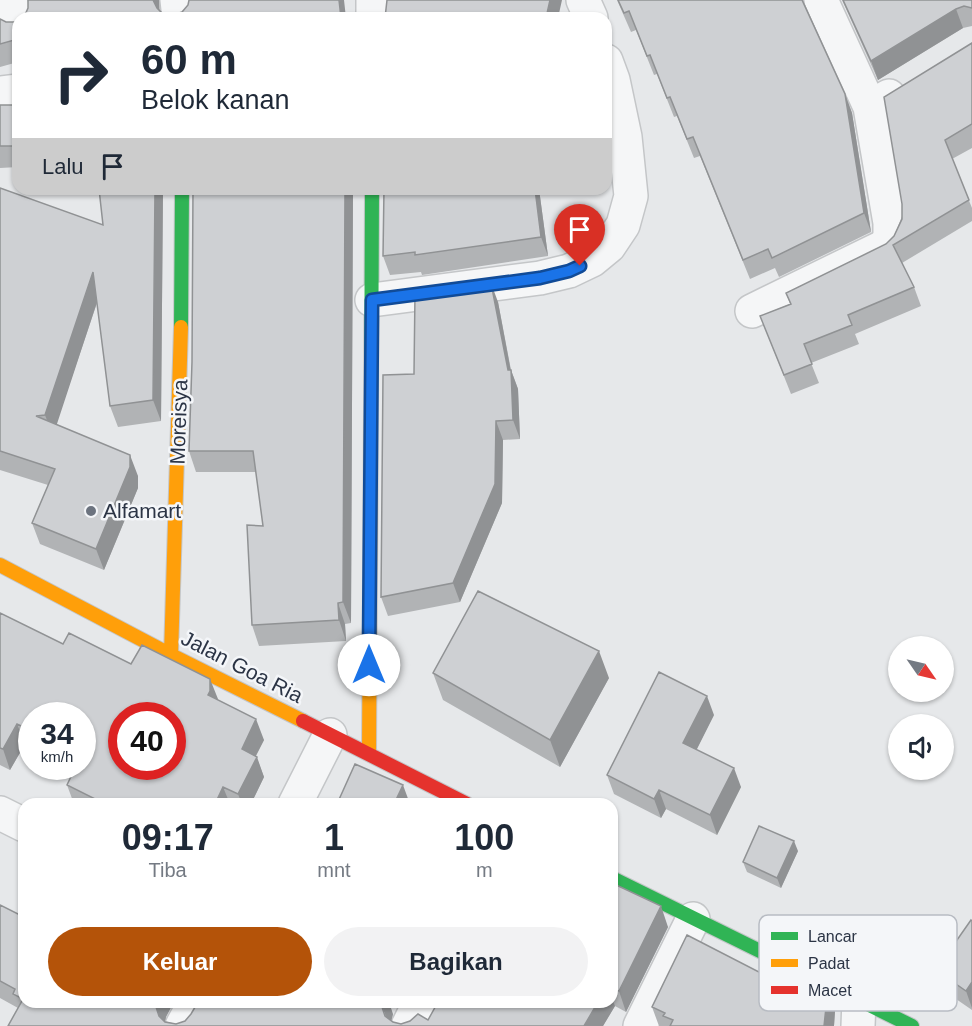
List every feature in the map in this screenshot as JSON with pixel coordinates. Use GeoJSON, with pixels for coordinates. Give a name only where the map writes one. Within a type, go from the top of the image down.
{"type":"FeatureCollection","features":[{"type":"Feature","properties":{"kind":"street"},"geometry":{"type":"LineString","coordinates":[[752,311],[885,246],[890,237],[890,223],[870,107],[821,0]]}},
{"type":"Feature","properties":{"kind":"street"},"geometry":{"type":"LineString","coordinates":[[372,300],[540,278],[569,271],[592,260],[609,246],[623,225],[631,196],[626,137],[612,77]]}},
{"type":"Feature","properties":{"kind":"street"},"geometry":{"type":"LineString","coordinates":[[870,107],[911,82]]}},
{"type":"Feature","properties":{"kind":"street","name":"Moreisya"},"geometry":{"type":"LineString","coordinates":[[171,655],[181,383],[182,195]]}},
{"type":"Feature","properties":{"kind":"street"},"geometry":{"type":"LineString","coordinates":[[369,753],[372,195]]}},
{"type":"Feature","properties":{"kind":"street","name":"Jalan Goa Ria"},"geometry":{"type":"LineString","coordinates":[[0,565],[171,655],[455,798]]}},
{"type":"Feature","properties":{"kind":"street"},"geometry":{"type":"LineString","coordinates":[[298,798],[330,735]]}},
{"type":"Feature","properties":{"kind":"street"},"geometry":{"type":"LineString","coordinates":[[0,813],[18,822]]}},
{"type":"Feature","properties":{"kind":"street"},"geometry":{"type":"LineString","coordinates":[[618,881],[693,919],[759,956]]}},
{"type":"Feature","properties":{"kind":"street"},"geometry":{"type":"LineString","coordinates":[[640,1026],[693,919]]}},
{"type":"Feature","properties":{"kind":"street"},"geometry":{"type":"LineString","coordinates":[[182,1026],[192,1008]]}},
{"type":"Feature","properties":{"kind":"street"},"geometry":{"type":"LineString","coordinates":[[408,1026],[417,1008]]}},
{"type":"Feature","properties":{"kind":"street"},"geometry":{"type":"LineString","coordinates":[[859,1013],[912,1026]]}},
{"type":"Feature","properties":{"kind":"building"},"geometry":{"type":"Polygon","coordinates":[[[28,0],[153,0],[161,12],[26,12],[28,0]]]}},
{"type":"Feature","properties":{"kind":"building"},"geometry":{"type":"Polygon","coordinates":[[[189,0],[339,0],[340,12],[182,12],[189,0]]]}},
{"type":"Feature","properties":{"kind":"building"},"geometry":{"type":"Polygon","coordinates":[[[387,0],[550,0],[547,12],[386,12],[387,0]]]}},
{"type":"Feature","properties":{"kind":"building"},"geometry":{"type":"Polygon","coordinates":[[[618,0],[802,0],[845,94],[864,213],[772,258],[768,249],[743,260],[693,137],[687,139],[650,55],[647,56],[629,11],[624,13],[618,0]]]}},
{"type":"Feature","properties":{"kind":"building"},"geometry":{"type":"Polygon","coordinates":[[[843,0],[972,0],[972,8],[964,6],[956,9],[871,61],[843,0]]]}},
{"type":"Feature","properties":{"kind":"building"},"geometry":{"type":"Polygon","coordinates":[[[0,19],[12,22],[12,41],[0,44],[0,19]]]}},
{"type":"Feature","properties":{"kind":"building"},"geometry":{"type":"Polygon","coordinates":[[[972,43],[972,124],[945,140],[969,200],[893,245],[914,287],[848,315],[852,325],[804,344],[812,364],[784,375],[760,316],[791,304],[786,293],[886,244],[894,236],[902,219],[902,204],[884,97],[972,43]]]}},
{"type":"Feature","properties":{"kind":"building"},"geometry":{"type":"Polygon","coordinates":[[[0,105],[12,105],[12,146],[0,146],[0,105]]]}},
{"type":"Feature","properties":{"kind":"building"},"geometry":{"type":"Polygon","coordinates":[[[0,188],[12,192],[12,195],[19,195],[103,225],[100,195],[155,195],[153,400],[110,406],[93,272],[45,415],[36,416],[130,455],[130,467],[96,549],[32,523],[55,469],[0,451],[0,188]]]}},
{"type":"Feature","properties":{"kind":"building"},"geometry":{"type":"Polygon","coordinates":[[[193,195],[345,195],[343,602],[338,603],[339,620],[252,625],[247,525],[263,526],[253,451],[189,451],[193,195]]]}},
{"type":"Feature","properties":{"kind":"building"},"geometry":{"type":"Polygon","coordinates":[[[384,195],[536,195],[541,237],[415,255],[415,252],[383,256],[384,195]]]}},
{"type":"Feature","properties":{"kind":"building"},"geometry":{"type":"Polygon","coordinates":[[[491,283],[508,370],[511,370],[513,420],[496,421],[495,484],[453,583],[381,597],[383,375],[414,374],[415,293],[491,283]]]}},
{"type":"Feature","properties":{"kind":"building"},"geometry":{"type":"Polygon","coordinates":[[[478,591],[599,651],[550,740],[433,673],[478,591]]]}},
{"type":"Feature","properties":{"kind":"building"},"geometry":{"type":"Polygon","coordinates":[[[0,613],[63,644],[69,633],[131,664],[142,645],[210,679],[208,695],[256,719],[242,749],[257,757],[238,794],[223,787],[218,798],[93,798],[67,785],[69,780],[96,780],[96,702],[18,702],[17,724],[3,749],[0,748],[0,613]]]}},
{"type":"Feature","properties":{"kind":"building"},"geometry":{"type":"Polygon","coordinates":[[[659,672],[707,696],[683,743],[734,768],[710,815],[659,790],[654,799],[607,775],[659,672]]]}},
{"type":"Feature","properties":{"kind":"building"},"geometry":{"type":"Polygon","coordinates":[[[355,764],[403,785],[397,798],[340,798],[355,764]]]}},
{"type":"Feature","properties":{"kind":"building"},"geometry":{"type":"Polygon","coordinates":[[[759,826],[794,841],[777,878],[743,862],[759,826]]]}},
{"type":"Feature","properties":{"kind":"building"},"geometry":{"type":"Polygon","coordinates":[[[618,886],[661,906],[618,991],[618,886]]]}},
{"type":"Feature","properties":{"kind":"building"},"geometry":{"type":"Polygon","coordinates":[[[0,905],[18,914],[18,996],[13,994],[15,989],[0,981],[0,905]]]}},
{"type":"Feature","properties":{"kind":"building"},"geometry":{"type":"Polygon","coordinates":[[[971,920],[972,982],[966,991],[957,985],[957,940],[971,920]]]}},
{"type":"Feature","properties":{"kind":"building"},"geometry":{"type":"Polygon","coordinates":[[[687,935],[759,972],[759,1011],[826,1011],[824,1026],[670,1026],[673,1020],[663,1016],[665,1013],[652,1007],[687,935]]]}},
{"type":"Feature","properties":{"kind":"building"},"geometry":{"type":"Polygon","coordinates":[[[18,1008],[156,1008],[159,1016],[165,1022],[176,1024],[185,1021],[194,1008],[382,1008],[385,1016],[401,1024],[410,1021],[418,1014],[428,1020],[435,1008],[594,1008],[584,1026],[8,1026],[18,1008]]]}},
{"type":"Feature","properties":{"kind":"traffic: fast"},"geometry":{"type":"LineString","coordinates":[[181,327],[182,195]]}},
{"type":"Feature","properties":{"kind":"traffic: fast"},"geometry":{"type":"LineString","coordinates":[[371,408],[372,195]]}},
{"type":"Feature","properties":{"kind":"traffic: fast"},"geometry":{"type":"LineString","coordinates":[[618,881],[759,951]]}},
{"type":"Feature","properties":{"kind":"traffic: fast"},"geometry":{"type":"LineString","coordinates":[[882,1011],[912,1026]]}},
{"type":"Feature","properties":{"kind":"traffic: slow"},"geometry":{"type":"LineString","coordinates":[[171,655],[181,327]]}},
{"type":"Feature","properties":{"kind":"traffic: slow"},"geometry":{"type":"LineString","coordinates":[[369,753],[371,408]]}},
{"type":"Feature","properties":{"kind":"traffic: slow"},"geometry":{"type":"LineString","coordinates":[[0,565],[303,721]]}},
{"type":"Feature","properties":{"kind":"traffic: jam"},"geometry":{"type":"LineString","coordinates":[[303,721],[455,798]]}},
{"type":"Feature","properties":{"kind":"place","name":"Alfamart"},"geometry":{"type":"Point","coordinates":[91,511]}},
{"type":"Feature","properties":{"kind":"route"},"geometry":{"type":"LineString","coordinates":[[369,665],[372,300],[540,278],[580,266]]}}]}
